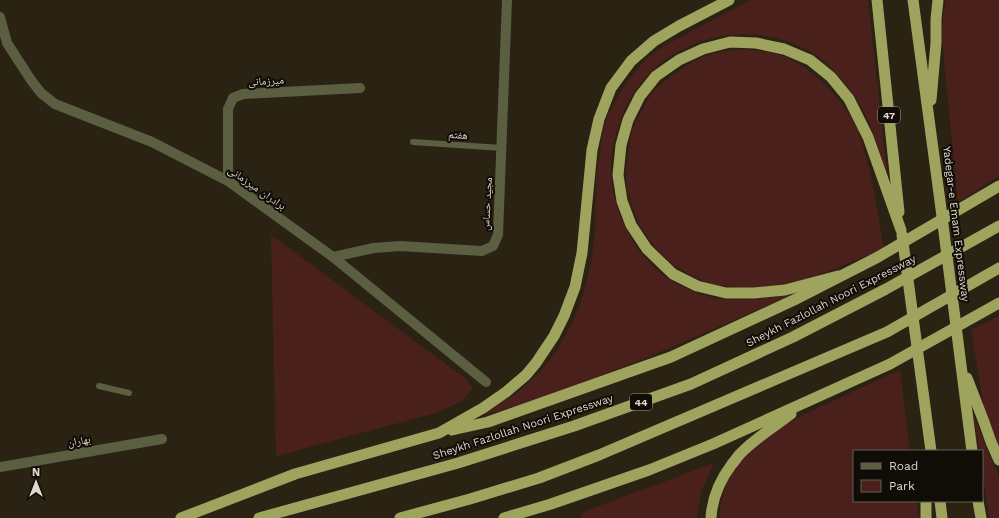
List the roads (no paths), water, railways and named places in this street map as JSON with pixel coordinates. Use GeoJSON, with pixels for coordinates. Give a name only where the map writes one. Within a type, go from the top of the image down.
{"type":"FeatureCollection","features":[{"type":"Feature","properties":{"kind":"highway"},"geometry":{"type":"LineString","coordinates":[[439,433],[483,408],[506,392],[526,375],[554,336],[575,287],[582,253],[592,150],[599,119],[610,88],[631,61],[654,41],[729,0]]}},
{"type":"Feature","properties":{"kind":"highway","name":"47"},"geometry":{"type":"LineString","coordinates":[[878,0],[901,230],[930,450]]}},
{"type":"Feature","properties":{"kind":"highway","name":"Yadegar-e Emam Expressway"},"geometry":{"type":"LineString","coordinates":[[913,0],[972,450]]}},
{"type":"Feature","properties":{"kind":"highway"},"geometry":{"type":"LineString","coordinates":[[929,121],[938,0]]}},
{"type":"Feature","properties":{"kind":"highway"},"geometry":{"type":"LineString","coordinates":[[838,276],[786,290],[754,293],[726,293],[697,286],[673,274],[648,249],[632,225],[622,201],[618,174],[621,145],[628,120],[640,96],[656,76],[679,60],[704,49],[730,42],[756,43],[784,49],[810,60],[831,77],[849,99],[868,136],[901,230]]}},
{"type":"Feature","properties":{"kind":"highway"},"geometry":{"type":"LineString","coordinates":[[182,518],[295,474],[439,433],[488,422],[671,357],[794,300],[838,276],[878,257],[999,186]]}},
{"type":"Feature","properties":{"kind":"highway","name":"Sheykh Fazlollah Noori Expressway"},"geometry":{"type":"LineString","coordinates":[[259,518],[465,460],[574,426],[691,384],[793,337],[886,289],[999,226]]}},
{"type":"Feature","properties":{"kind":"highway"},"geometry":{"type":"LineString","coordinates":[[400,518],[539,478],[599,455],[887,332],[999,268]]}},
{"type":"Feature","properties":{"kind":"highway"},"geometry":{"type":"LineString","coordinates":[[504,518],[649,470],[713,444],[890,364],[999,303]]}},
{"type":"Feature","properties":{"kind":"highway"},"geometry":{"type":"LineString","coordinates":[[960,363],[999,460]]}},
{"type":"Feature","properties":{"kind":"highway"},"geometry":{"type":"LineString","coordinates":[[711,518],[711,508],[717,489],[727,470],[739,454],[757,438],[807,402]]}},
{"type":"Feature","properties":{"kind":"highway"},"geometry":{"type":"LineString","coordinates":[[926,502],[926,518]]}},
{"type":"Feature","properties":{"kind":"highway"},"geometry":{"type":"LineString","coordinates":[[940,502],[942,518]]}},
{"type":"Feature","properties":{"kind":"highway"},"geometry":{"type":"LineString","coordinates":[[978,502],[981,518]]}},
{"type":"Feature","properties":{"kind":"street","name":"مجید حساس"},"geometry":{"type":"LineString","coordinates":[[333,256],[374,248],[400,246],[482,251],[493,246],[498,235],[507,0]]}},
{"type":"Feature","properties":{"kind":"street","name":"برادران میرزمانی"},"geometry":{"type":"LineString","coordinates":[[0,17],[7,43],[41,93],[55,104],[152,142],[228,181],[333,256],[486,382]]}},
{"type":"Feature","properties":{"kind":"street","name":"میرزمانی"},"geometry":{"type":"LineString","coordinates":[[228,181],[228,109],[233,98],[243,94],[360,88]]}},
{"type":"Feature","properties":{"kind":"street","name":"بهاران"},"geometry":{"type":"LineString","coordinates":[[0,466],[162,438]]}},
{"type":"Feature","properties":{"kind":"lane","name":"هفتم"},"geometry":{"type":"LineString","coordinates":[[412,142],[502,148]]}},
{"type":"Feature","properties":{"kind":"lane"},"geometry":{"type":"LineString","coordinates":[[98,386],[129,394]]}}]}
